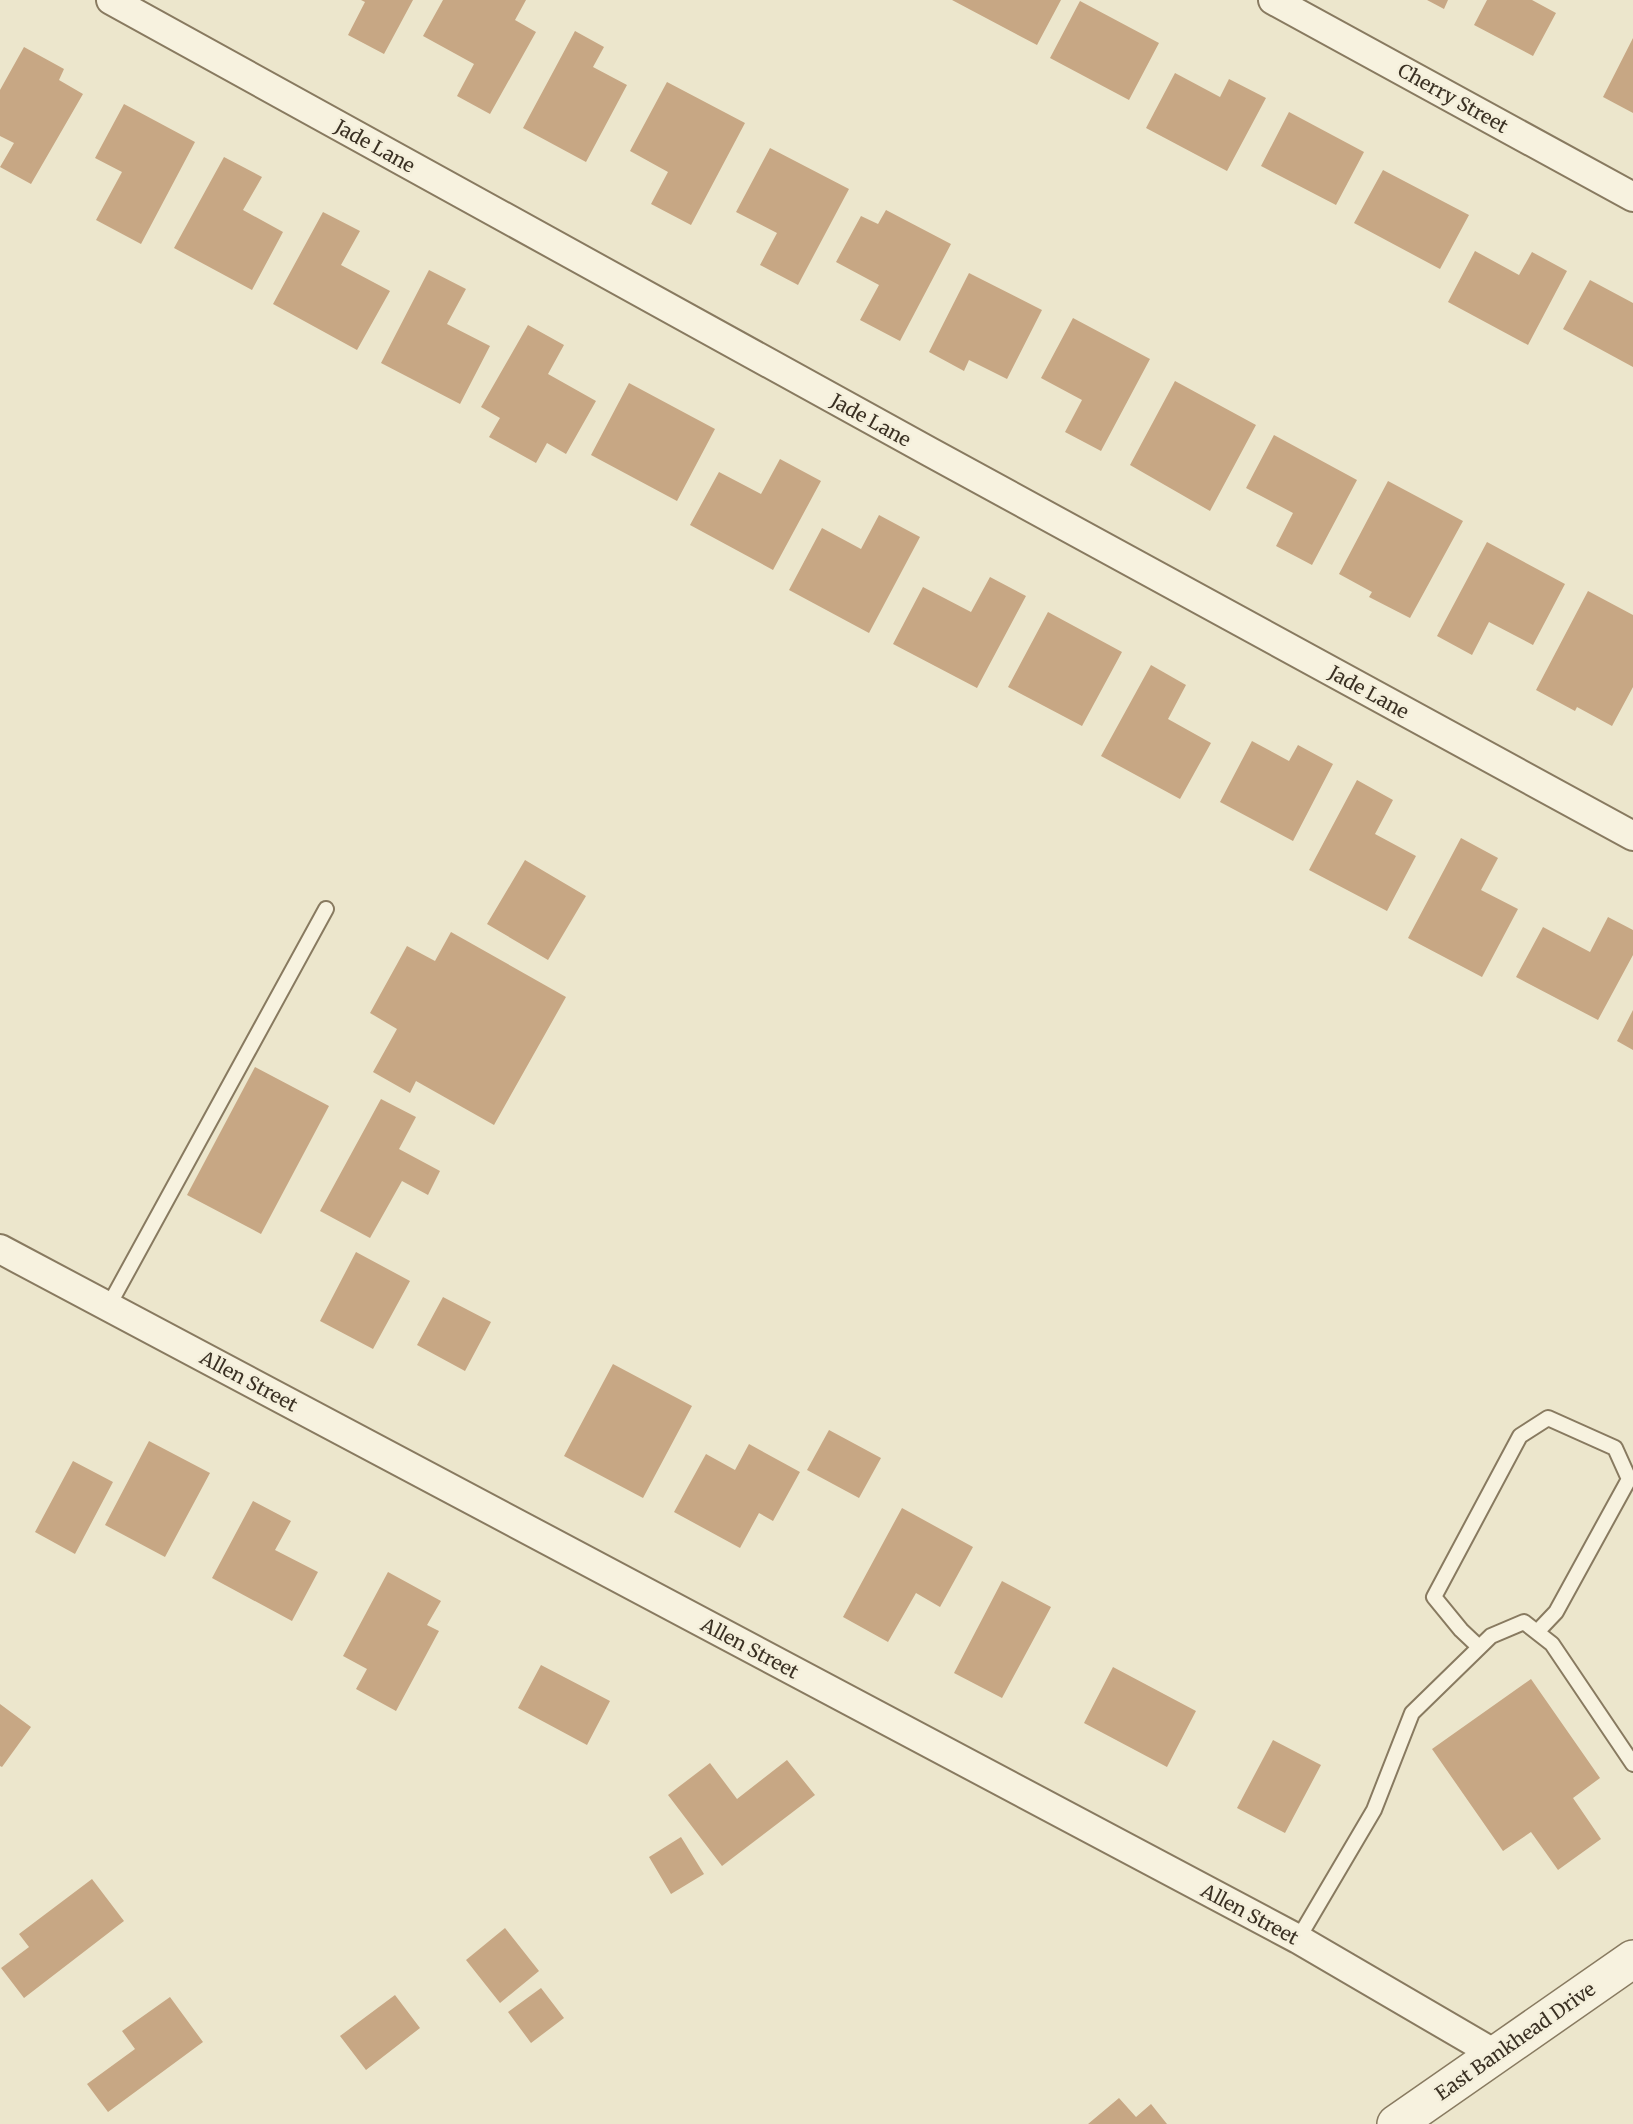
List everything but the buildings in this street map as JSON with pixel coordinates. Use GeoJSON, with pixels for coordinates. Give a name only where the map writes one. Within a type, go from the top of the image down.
{"type":"FeatureCollection","features":[{"type":"Feature","properties":{"kind":"street","name":"Jade Lane"},"geometry":{"type":"LineString","coordinates":[[111,0],[930,453],[1632,834]]}},
{"type":"Feature","properties":{"kind":"street","name":"Cherry Street"},"geometry":{"type":"LineString","coordinates":[[1273,0],[1633,197]]}},
{"type":"Feature","properties":{"kind":"street","name":"Allen Street"},"geometry":{"type":"LineString","coordinates":[[0,1249],[1298,1939],[1495,2054]]}},
{"type":"Feature","properties":{"kind":"street","name":"East Bankhead Drive"},"geometry":{"type":"LineString","coordinates":[[1396,2124],[1633,1959]]}},
{"type":"Feature","properties":{"kind":"lane"},"geometry":{"type":"LineString","coordinates":[[108,1307],[326,909]]}},
{"type":"Feature","properties":{"kind":"lane"},"geometry":{"type":"LineString","coordinates":[[1479,1647],[1434,1597],[1520,1436],[1549,1418],[1615,1448],[1629,1479],[1556,1612],[1537,1632]]}},
{"type":"Feature","properties":{"kind":"lane"},"geometry":{"type":"LineString","coordinates":[[1298,1939],[1374,1810],[1412,1713],[1491,1636],[1524,1622],[1552,1644],[1633,1764]]}}]}
